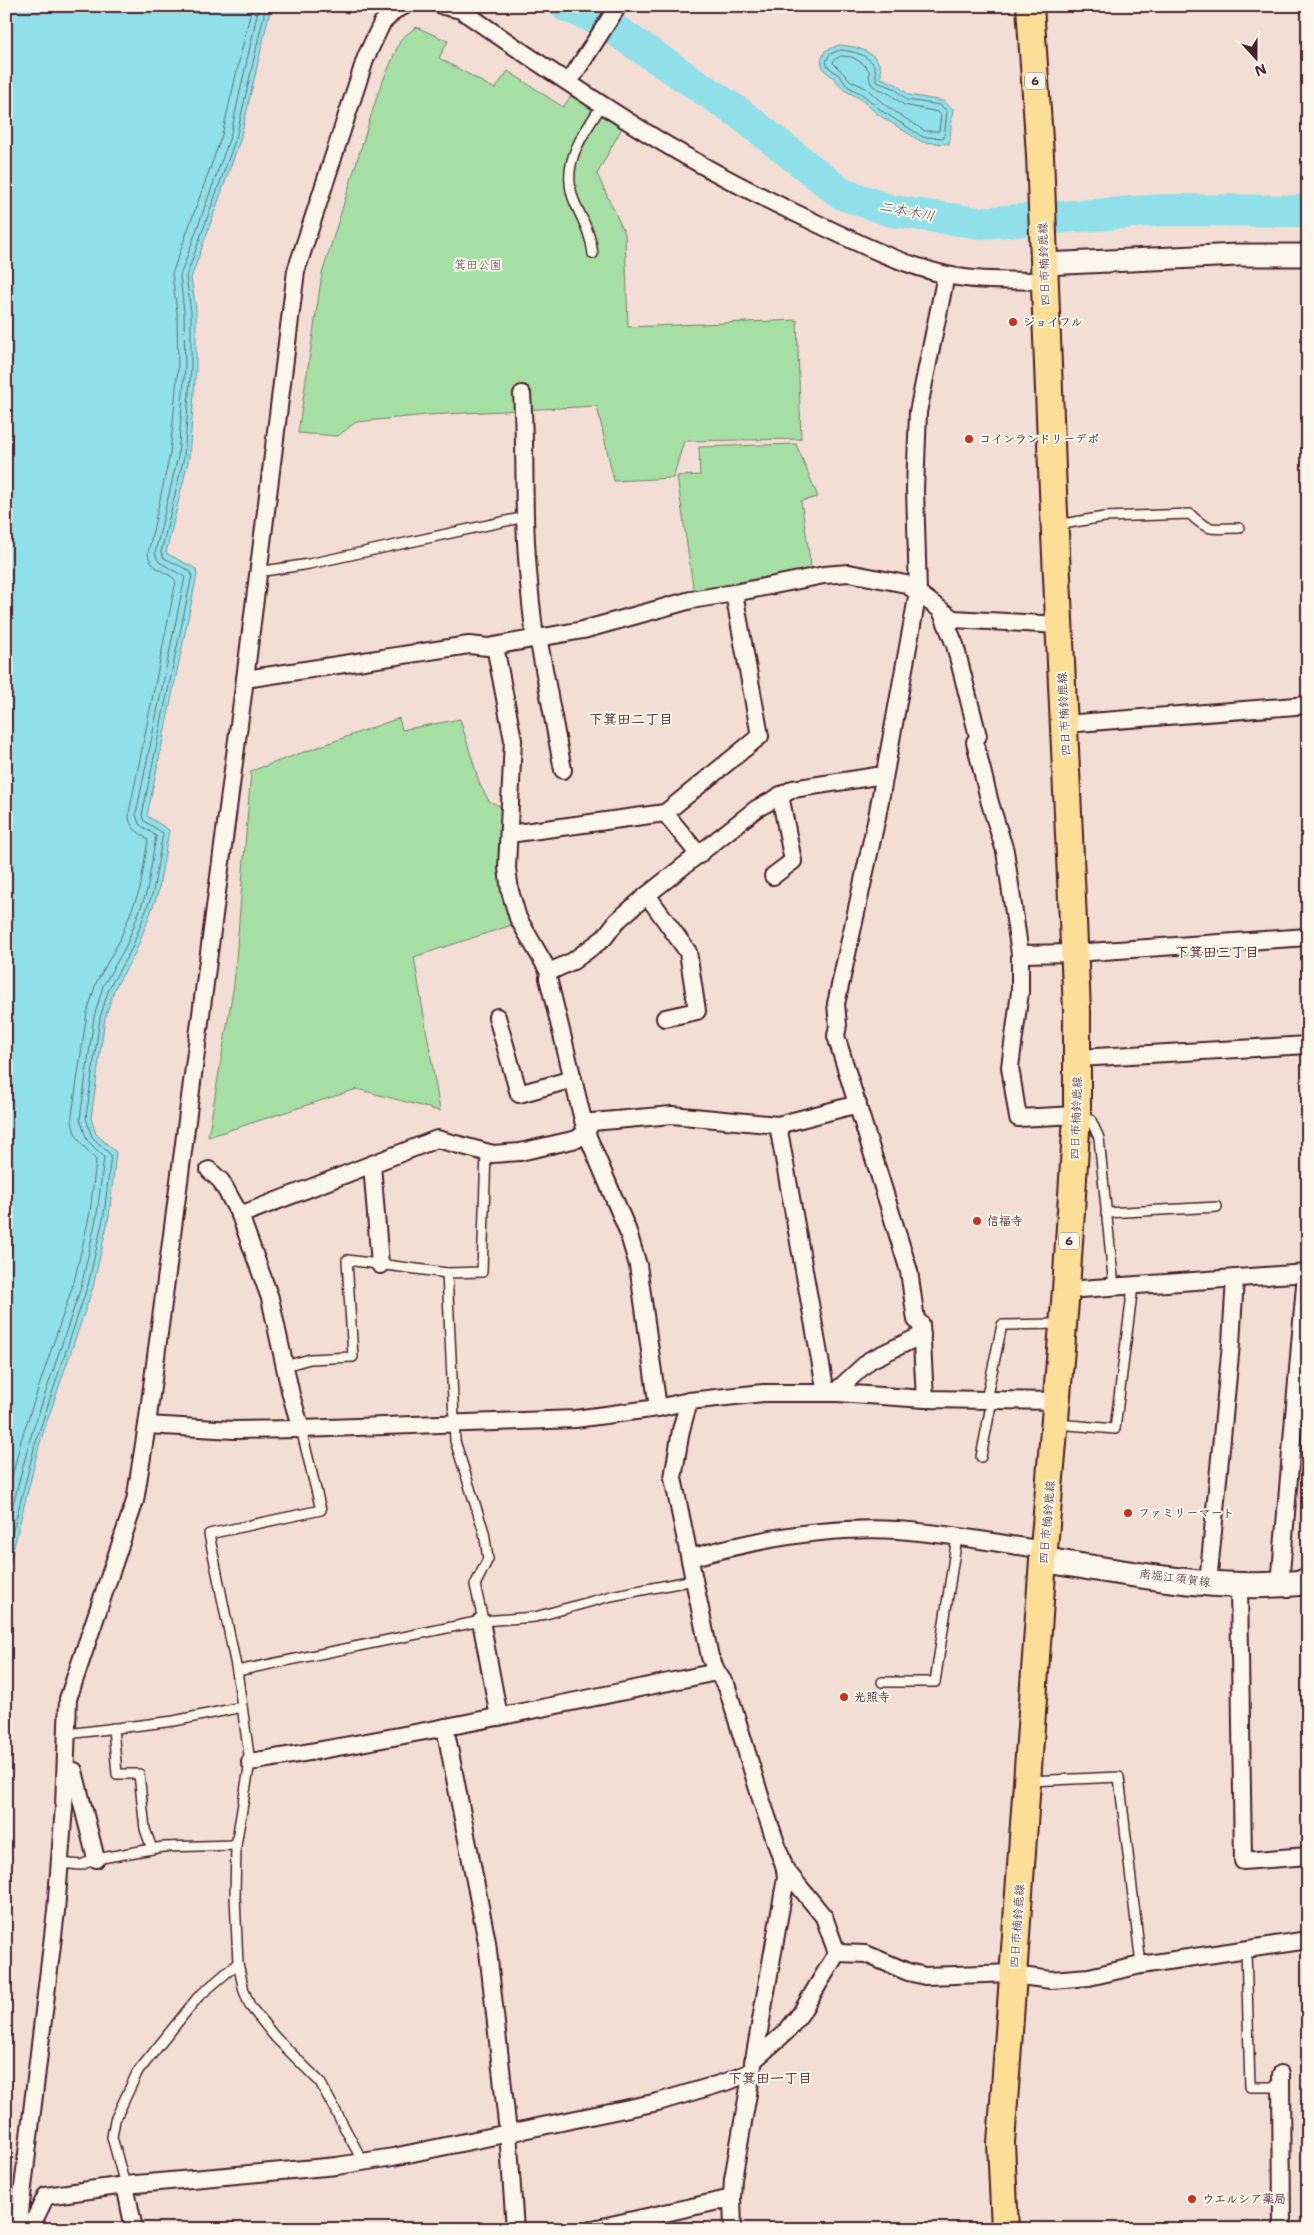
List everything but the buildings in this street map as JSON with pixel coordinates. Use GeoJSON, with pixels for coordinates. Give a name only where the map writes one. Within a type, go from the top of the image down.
{"type":"FeatureCollection","features":[{"type":"Feature","properties":{"kind":"main road","name":"四日市楠鈴鹿線"},"geometry":{"type":"LineString","coordinates":[[1005,2229],[1001,2143],[1044,1555],[1066,1290],[1077,1115],[1078,1058],[1065,724],[1054,525],[1040,155],[1030,6]]}},
{"type":"Feature","properties":{"kind":"main road","name":"南堀江須賀線"},"geometry":{"type":"LineString","coordinates":[[1044,1555],[1176,1580],[1240,1585],[1280,1585],[1308,1582]]}},
{"type":"Feature","properties":{"kind":"street"},"geometry":{"type":"LineString","coordinates":[[18,2229],[56,1911],[66,1770],[68,1699],[135,1502],[147,1424],[245,679],[296,271],[366,57],[382,23],[395,10],[404,6]]}},
{"type":"Feature","properties":{"kind":"street"},"geometry":{"type":"LineString","coordinates":[[443,6],[461,10],[572,78],[602,105],[661,142],[790,210],[850,239],[915,265],[946,275],[980,280],[1044,265],[1238,255],[1308,255]]}},
{"type":"Feature","properties":{"kind":"street"},"geometry":{"type":"LineString","coordinates":[[572,78],[618,6]]}},
{"type":"Feature","properties":{"kind":"street"},"geometry":{"type":"LineString","coordinates":[[925,1399],[921,1324],[916,1320],[908,1271],[836,1036],[838,1025],[836,1004],[864,881],[918,592],[915,489],[918,412],[946,275]]}},
{"type":"Feature","properties":{"kind":"street"},"geometry":{"type":"LineString","coordinates":[[522,394],[525,439],[525,517],[530,597],[536,638],[563,770]]}},
{"type":"Feature","properties":{"kind":"street"},"geometry":{"type":"LineString","coordinates":[[245,679],[469,645],[495,646],[584,630],[691,600],[734,594],[824,575],[849,573],[906,584],[953,619],[1060,625]]}},
{"type":"Feature","properties":{"kind":"street"},"geometry":{"type":"LineString","coordinates":[[509,834],[665,813],[760,736],[734,594]]}},
{"type":"Feature","properties":{"kind":"street"},"geometry":{"type":"LineString","coordinates":[[942,612],[955,645],[990,803],[1005,852],[1020,954],[1020,992],[1010,1067],[1018,1118],[1077,1115]]}},
{"type":"Feature","properties":{"kind":"street"},"geometry":{"type":"LineString","coordinates":[[495,646],[513,740],[507,868],[513,905],[518,918],[550,972]]}},
{"type":"Feature","properties":{"kind":"street"},"geometry":{"type":"LineString","coordinates":[[1065,724],[1308,705]]}},
{"type":"Feature","properties":{"kind":"street"},"geometry":{"type":"LineString","coordinates":[[658,1408],[638,1265],[627,1229],[586,1132],[548,978],[550,972],[573,961],[604,938],[617,921],[647,895],[756,809],[793,789],[883,775]]}},
{"type":"Feature","properties":{"kind":"street"},"geometry":{"type":"LineString","coordinates":[[773,876],[794,861],[780,795]]}},
{"type":"Feature","properties":{"kind":"street"},"geometry":{"type":"LineString","coordinates":[[665,813],[699,855]]}},
{"type":"Feature","properties":{"kind":"street"},"geometry":{"type":"LineString","coordinates":[[647,895],[688,952],[697,1011],[665,1018]]}},
{"type":"Feature","properties":{"kind":"street"},"geometry":{"type":"LineString","coordinates":[[1020,954],[1074,953],[1308,937]]}},
{"type":"Feature","properties":{"kind":"street"},"geometry":{"type":"LineString","coordinates":[[497,1017],[519,1094],[573,1079]]}},
{"type":"Feature","properties":{"kind":"street"},"geometry":{"type":"LineString","coordinates":[[1078,1058],[1308,1044]]}},
{"type":"Feature","properties":{"kind":"street"},"geometry":{"type":"LineString","coordinates":[[240,1215],[437,1139],[493,1154],[520,1152],[577,1139],[586,1132],[592,1122],[672,1115],[778,1125],[858,1104]]}},
{"type":"Feature","properties":{"kind":"street"},"geometry":{"type":"LineString","coordinates":[[778,1125],[830,1393]]}},
{"type":"Feature","properties":{"kind":"street"},"geometry":{"type":"LineString","coordinates":[[372,1164],[380,1265]]}},
{"type":"Feature","properties":{"kind":"street"},"geometry":{"type":"LineString","coordinates":[[209,1170],[221,1182],[240,1215],[270,1298],[301,1429]]}},
{"type":"Feature","properties":{"kind":"street"},"geometry":{"type":"LineString","coordinates":[[1066,1290],[1307,1273],[1280,1585]]}},
{"type":"Feature","properties":{"kind":"street"},"geometry":{"type":"LineString","coordinates":[[1208,1583],[1231,1344],[1235,1278]]}},
{"type":"Feature","properties":{"kind":"street"},"geometry":{"type":"LineString","coordinates":[[830,1393],[870,1360],[922,1334]]}},
{"type":"Feature","properties":{"kind":"street"},"geometry":{"type":"LineString","coordinates":[[147,1424],[234,1430],[575,1419],[689,1402],[764,1394],[830,1393],[925,1399],[989,1400],[1056,1412]]}},
{"type":"Feature","properties":{"kind":"street"},"geometry":{"type":"LineString","coordinates":[[689,1402],[681,1430],[673,1478],[710,1657],[727,1687],[761,1799],[785,1869],[786,1878],[733,2179],[733,2229]]}},
{"type":"Feature","properties":{"kind":"street"},"geometry":{"type":"LineString","coordinates":[[690,1558],[723,1549],[814,1532],[896,1530],[957,1537],[1044,1555]]}},
{"type":"Feature","properties":{"kind":"street"},"geometry":{"type":"LineString","coordinates":[[1240,1585],[1243,1861],[1308,1856]]}},
{"type":"Feature","properties":{"kind":"street"},"geometry":{"type":"LineString","coordinates":[[482,1620],[498,1717]]}},
{"type":"Feature","properties":{"kind":"street"},"geometry":{"type":"LineString","coordinates":[[250,1762],[498,1717],[717,1672]]}},
{"type":"Feature","properties":{"kind":"street"},"geometry":{"type":"LineString","coordinates":[[445,1727],[487,1942],[508,2132],[515,2229]]}},
{"type":"Feature","properties":{"kind":"street"},"geometry":{"type":"LineString","coordinates":[[66,1770],[74,1771],[96,1859]]}},
{"type":"Feature","properties":{"kind":"street"},"geometry":{"type":"LineString","coordinates":[[785,1869],[824,1917],[837,1954]]}},
{"type":"Feature","properties":{"kind":"street"},"geometry":{"type":"LineString","coordinates":[[837,1954],[866,1954],[908,1972],[925,1976],[1014,1974],[1051,1980],[1089,1977],[1141,1965],[1308,1940]]}},
{"type":"Feature","properties":{"kind":"street"},"geometry":{"type":"LineString","coordinates":[[30,2229],[46,2196],[125,2185],[363,2162],[658,2102],[730,2081],[752,2066],[792,2025],[837,1954]]}},
{"type":"Feature","properties":{"kind":"street"},"geometry":{"type":"LineString","coordinates":[[1281,2081],[1282,2229]]}},
{"type":"Feature","properties":{"kind":"street"},"geometry":{"type":"LineString","coordinates":[[125,2185],[134,2229]]}},
{"type":"Feature","properties":{"kind":"street"},"geometry":{"type":"LineString","coordinates":[[593,2229],[732,2198]]}},
{"type":"Feature","properties":{"kind":"lane"},"geometry":{"type":"LineString","coordinates":[[592,254],[590,233],[572,192],[570,164],[576,146],[602,105]]}},
{"type":"Feature","properties":{"kind":"lane"},"geometry":{"type":"LineString","coordinates":[[1054,525],[1104,517],[1190,514],[1202,526],[1239,528]]}},
{"type":"Feature","properties":{"kind":"lane"},"geometry":{"type":"LineString","coordinates":[[258,572],[309,564],[525,517]]}},
{"type":"Feature","properties":{"kind":"lane"},"geometry":{"type":"LineString","coordinates":[[1077,1115],[1091,1120],[1099,1138],[1114,1287]]}},
{"type":"Feature","properties":{"kind":"lane"},"geometry":{"type":"LineString","coordinates":[[285,1366],[310,1359],[353,1357],[348,1260],[447,1273],[482,1272],[486,1152]]}},
{"type":"Feature","properties":{"kind":"lane"},"geometry":{"type":"LineString","coordinates":[[1106,1213],[1217,1207]]}},
{"type":"Feature","properties":{"kind":"lane"},"geometry":{"type":"LineString","coordinates":[[447,1273],[455,1441],[484,1532],[488,1559],[474,1585],[482,1620]]}},
{"type":"Feature","properties":{"kind":"lane"},"geometry":{"type":"LineString","coordinates":[[1056,1412],[1115,1429],[1133,1286]]}},
{"type":"Feature","properties":{"kind":"lane"},"geometry":{"type":"LineString","coordinates":[[981,1457],[1002,1325],[1063,1324]]}},
{"type":"Feature","properties":{"kind":"lane"},"geometry":{"type":"LineString","coordinates":[[301,1429],[321,1510],[209,1534],[237,1671],[250,1762],[236,1845],[235,1897],[238,1964],[244,1991],[250,2006],[275,2037],[320,2082],[363,2162]]}},
{"type":"Feature","properties":{"kind":"lane"},"geometry":{"type":"LineString","coordinates":[[882,1682],[935,1682],[957,1537]]}},
{"type":"Feature","properties":{"kind":"lane"},"geometry":{"type":"LineString","coordinates":[[237,1671],[482,1620],[535,1617],[611,1596],[694,1580]]}},
{"type":"Feature","properties":{"kind":"lane"},"geometry":{"type":"LineString","coordinates":[[67,1734],[174,1722],[242,1707]]}},
{"type":"Feature","properties":{"kind":"lane"},"geometry":{"type":"LineString","coordinates":[[113,1728],[117,1774],[139,1774],[145,1829],[152,1849]]}},
{"type":"Feature","properties":{"kind":"lane"},"geometry":{"type":"LineString","coordinates":[[1028,1781],[1119,1777],[1141,1965]]}},
{"type":"Feature","properties":{"kind":"lane"},"geometry":{"type":"LineString","coordinates":[[60,1863],[81,1865],[96,1859],[152,1849],[236,1845]]}},
{"type":"Feature","properties":{"kind":"lane"},"geometry":{"type":"LineString","coordinates":[[1246,1950],[1250,2087],[1281,2081]]}},
{"type":"Feature","properties":{"kind":"lane"},"geometry":{"type":"LineString","coordinates":[[125,2185],[112,2137],[115,2120],[137,2073],[198,1997],[238,1964]]}},
{"type":"Feature","properties":{"kind":"green space","name":"箕田公園"},"geometry":{"type":"Polygon","coordinates":[[[416,27],[448,41],[439,58],[495,89],[508,71],[563,107],[573,93],[623,126],[597,174],[625,234],[628,327],[797,320],[801,439],[684,441],[673,478],[614,481],[597,406],[427,415],[356,422],[338,436],[298,433],[322,274],[379,90],[401,39],[416,27]]]}},
{"type":"Feature","properties":{"kind":"green space"},"geometry":{"type":"Polygon","coordinates":[[[796,444],[818,497],[801,501],[812,573],[694,593],[677,476],[700,475],[699,447],[796,444]]]}},
{"type":"Feature","properties":{"kind":"green space"},"geometry":{"type":"Polygon","coordinates":[[[399,718],[402,730],[460,719],[480,785],[489,801],[504,808],[515,924],[414,957],[440,1111],[357,1089],[208,1137],[234,984],[251,771],[399,718]]]}},
{"type":"Feature","properties":{"kind":"water"},"geometry":{"type":"Polygon","coordinates":[[[6,6],[271,6],[240,140],[191,278],[196,310],[196,368],[189,457],[166,553],[196,569],[197,575],[147,816],[169,830],[158,893],[136,951],[114,990],[105,1018],[91,1118],[96,1134],[116,1152],[109,1216],[93,1287],[40,1442],[6,1578],[6,6]]]}},
{"type":"Feature","properties":{"kind":"water"},"geometry":{"type":"Polygon","coordinates":[[[839,45],[857,48],[873,56],[880,66],[881,78],[896,84],[909,95],[943,101],[953,109],[949,144],[922,142],[879,115],[859,98],[844,90],[824,70],[821,61],[825,51],[839,45]]]}},
{"type":"Feature","properties":{"kind":"waterway","name":"二本木川"},"geometry":{"type":"LineString","coordinates":[[566,6],[600,20],[739,113],[842,194],[892,211],[980,223],[1164,210],[1308,211]]}},
{"type":"Feature","properties":{"kind":"place","name":"ジョイフル"},"geometry":{"type":"Point","coordinates":[1013,322]}},
{"type":"Feature","properties":{"kind":"place","name":"コインランドリーデポ"},"geometry":{"type":"Point","coordinates":[969,439]}},
{"type":"Feature","properties":{"kind":"place","name":"信福寺"},"geometry":{"type":"Point","coordinates":[977,1221]}},
{"type":"Feature","properties":{"kind":"place","name":"ファミリーマート"},"geometry":{"type":"Point","coordinates":[1128,1513]}},
{"type":"Feature","properties":{"kind":"place","name":"光照寺"},"geometry":{"type":"Point","coordinates":[844,1697]}},
{"type":"Feature","properties":{"kind":"place","name":"ウエルシア薬局"},"geometry":{"type":"Point","coordinates":[1192,2199]}},
{"type":"Feature","properties":{"kind":"district","name":"下箕田二丁目"},"geometry":{"type":"Point","coordinates":[631,719]}},
{"type":"Feature","properties":{"kind":"district","name":"下箕田三丁目"},"geometry":{"type":"Point","coordinates":[1217,952]}},
{"type":"Feature","properties":{"kind":"district","name":"下箕田一丁目"},"geometry":{"type":"Point","coordinates":[770,2078]}}]}
